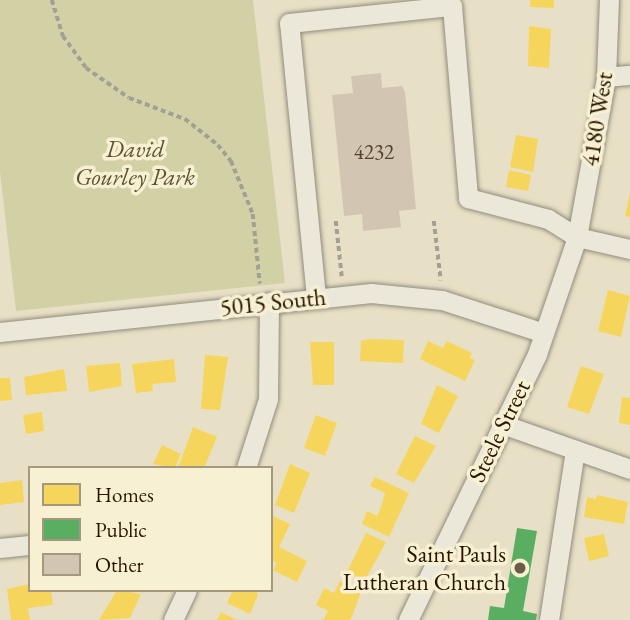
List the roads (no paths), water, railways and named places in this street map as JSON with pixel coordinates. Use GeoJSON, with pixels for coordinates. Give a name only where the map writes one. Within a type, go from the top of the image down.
{"type":"FeatureCollection","features":[{"type":"Feature","properties":{"kind":"street","name":"4180 West"},"geometry":{"type":"LineString","coordinates":[[577,237],[606,77],[609,0]]}},
{"type":"Feature","properties":{"kind":"street"},"geometry":{"type":"LineString","coordinates":[[316,297],[289,23],[452,6],[468,198],[548,219],[577,237],[630,249]]}},
{"type":"Feature","properties":{"kind":"street"},"geometry":{"type":"LineString","coordinates":[[606,77],[630,75]]}},
{"type":"Feature","properties":{"kind":"street","name":"Steele Street"},"geometry":{"type":"LineString","coordinates":[[408,620],[537,354],[541,332],[577,237]]}},
{"type":"Feature","properties":{"kind":"street","name":"5015 South"},"geometry":{"type":"LineString","coordinates":[[0,332],[316,297],[408,294],[442,300],[541,332]]}},
{"type":"Feature","properties":{"kind":"street"},"geometry":{"type":"LineString","coordinates":[[247,466],[268,399],[269,302]]}},
{"type":"Feature","properties":{"kind":"street"},"geometry":{"type":"LineString","coordinates":[[502,424],[630,469]]}},
{"type":"Feature","properties":{"kind":"street"},"geometry":{"type":"LineString","coordinates":[[549,620],[575,450]]}},
{"type":"Feature","properties":{"kind":"street"},"geometry":{"type":"LineString","coordinates":[[0,548],[28,545]]}},
{"type":"Feature","properties":{"kind":"street"},"geometry":{"type":"LineString","coordinates":[[173,620],[186,592]]}},
{"type":"Feature","properties":{"kind":"place","name":"Saint Pauls Lutheran Church"},"geometry":{"type":"Point","coordinates":[520,568]}},
{"type":"Feature","properties":{"kind":"park label","name":"David Gourley Park"},"geometry":{"type":"Point","coordinates":[135,163]}}]}
